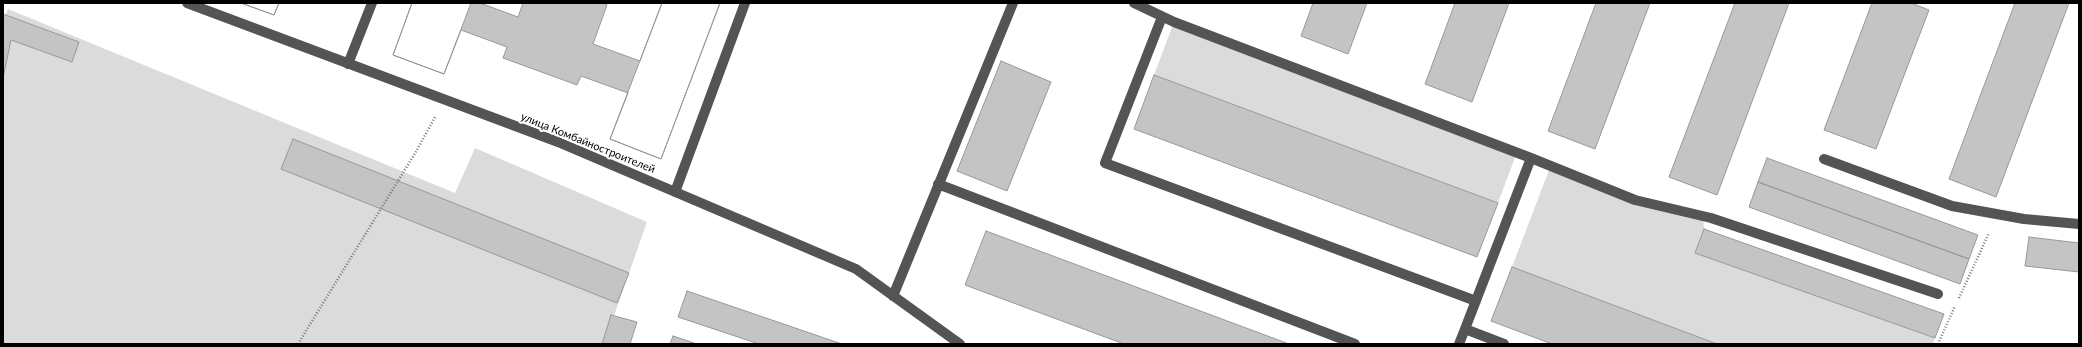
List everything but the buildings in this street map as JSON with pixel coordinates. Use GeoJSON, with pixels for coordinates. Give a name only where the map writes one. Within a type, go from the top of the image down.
{"type":"FeatureCollection","features":[{"type":"Feature","properties":{"kind":"street","name":"улица Комбайностроителей"},"geometry":{"type":"LineString","coordinates":[[187,3],[444,101],[558,142],[856,269],[960,344]]}},
{"type":"Feature","properties":{"kind":"street"},"geometry":{"type":"LineString","coordinates":[[348,64],[372,3]]}},
{"type":"Feature","properties":{"kind":"street"},"geometry":{"type":"LineString","coordinates":[[675,192],[745,3]]}},
{"type":"Feature","properties":{"kind":"street"},"geometry":{"type":"LineString","coordinates":[[893,296],[1013,3]]}},
{"type":"Feature","properties":{"kind":"street"},"geometry":{"type":"LineString","coordinates":[[1134,3],[1162,17],[1532,158],[1635,200],[1711,218],[1938,294]]}},
{"type":"Feature","properties":{"kind":"street"},"geometry":{"type":"LineString","coordinates":[[1162,17],[1105,163],[1476,301]]}},
{"type":"Feature","properties":{"kind":"street"},"geometry":{"type":"LineString","coordinates":[[1459,344],[1532,158]]}},
{"type":"Feature","properties":{"kind":"street"},"geometry":{"type":"LineString","coordinates":[[1824,159],[1952,206],[2024,219],[2079,224]]}},
{"type":"Feature","properties":{"kind":"street"},"geometry":{"type":"LineString","coordinates":[[938,184],[1355,344]]}},
{"type":"Feature","properties":{"kind":"street"},"geometry":{"type":"LineString","coordinates":[[1465,329],[1504,344]]}},
{"type":"Feature","properties":{"kind":"path"},"geometry":{"type":"LineString","coordinates":[[298,344],[417,150],[444,101]]}},
{"type":"Feature","properties":{"kind":"path"},"geometry":{"type":"LineString","coordinates":[[1938,344],[1998,215]]}},
{"type":"Feature","properties":{"kind":"shaded area"},"geometry":{"type":"Polygon","coordinates":[[[8,9],[455,193],[475,148],[647,222],[604,344],[3,344],[3,21],[8,9]]]}},
{"type":"Feature","properties":{"kind":"shaded area"},"geometry":{"type":"Polygon","coordinates":[[[1174,22],[1517,152],[1498,203],[1154,75],[1174,22]]]}},
{"type":"Feature","properties":{"kind":"shaded area"},"geometry":{"type":"Polygon","coordinates":[[[1551,165],[1635,200],[1703,216],[1704,229],[1695,253],[1935,338],[1933,344],[1717,344],[1512,267],[1551,165]]]}}]}
